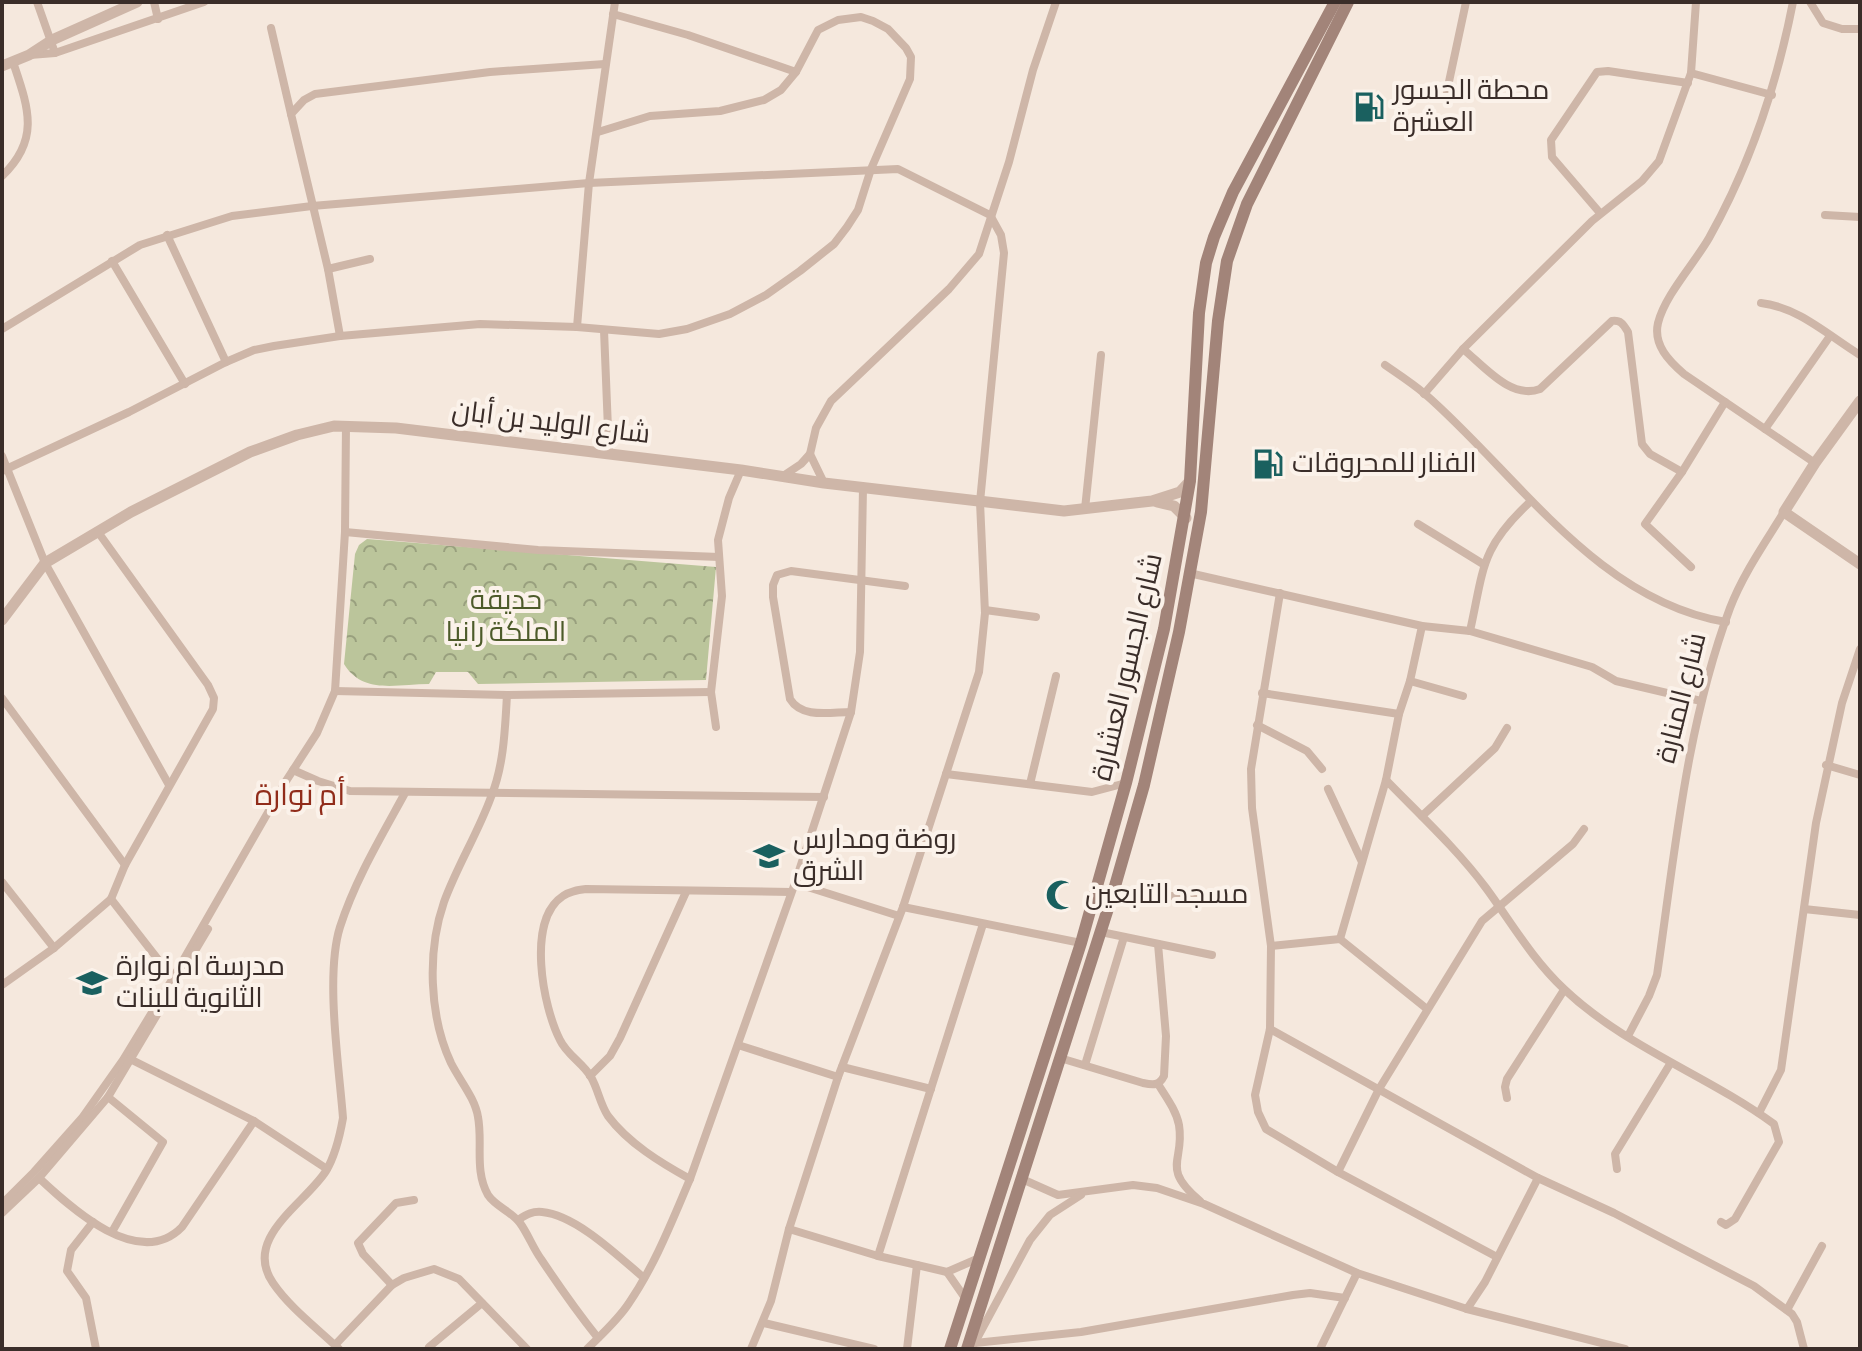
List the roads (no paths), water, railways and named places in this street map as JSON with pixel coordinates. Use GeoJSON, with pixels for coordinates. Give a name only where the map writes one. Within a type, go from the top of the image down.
{"type":"FeatureCollection","features":[{"type":"Feature","properties":{"kind":"main road","name":"شارع الجسور العشارة"},"geometry":{"type":"LineString","coordinates":[[950,1349],[1081,943],[1126,783],[1164,629],[1186,518],[1201,288],[1214,237],[1255,146],[1335,2]]}},
{"type":"Feature","properties":{"kind":"main road","name":"شارع الجسور العشارة"},"geometry":{"type":"LineString","coordinates":[[971,1347],[1144,785],[1179,632],[1204,490],[1218,321],[1227,261],[1247,204],[1348,2]]}},
{"type":"Feature","properties":{"kind":"main road"},"geometry":{"type":"LineString","coordinates":[[1164,629],[1179,632]]}},
{"type":"Feature","properties":{"kind":"street"},"geometry":{"type":"LineString","coordinates":[[37,2],[55,53]]}},
{"type":"Feature","properties":{"kind":"street"},"geometry":{"type":"LineString","coordinates":[[2,176],[23,149],[30,123],[8,64],[52,40],[137,2]]}},
{"type":"Feature","properties":{"kind":"street"},"geometry":{"type":"LineString","coordinates":[[154,2],[158,19]]}},
{"type":"Feature","properties":{"kind":"street"},"geometry":{"type":"LineString","coordinates":[[29,55],[55,53],[204,2]]}},
{"type":"Feature","properties":{"kind":"street"},"geometry":{"type":"LineString","coordinates":[[577,327],[589,183],[615,2]]}},
{"type":"Feature","properties":{"kind":"street"},"geometry":{"type":"LineString","coordinates":[[783,476],[810,454],[816,428],[831,401],[939,299],[972,263],[985,237],[1056,2]]}},
{"type":"Feature","properties":{"kind":"street"},"geometry":{"type":"LineString","coordinates":[[1447,91],[1466,2]]}},
{"type":"Feature","properties":{"kind":"street"},"geometry":{"type":"LineString","coordinates":[[1424,394],[1463,349],[1600,213],[1642,181],[1659,161],[1691,73],[1696,2]]}},
{"type":"Feature","properties":{"kind":"street"},"geometry":{"type":"LineString","coordinates":[[1793,2],[1772,95],[1709,237],[1658,323],[1658,337],[1669,361],[1815,463]]}},
{"type":"Feature","properties":{"kind":"street"},"geometry":{"type":"LineString","coordinates":[[1810,2],[1823,23],[1842,29],[1860,29]]}},
{"type":"Feature","properties":{"kind":"street"},"geometry":{"type":"LineString","coordinates":[[613,14],[688,35],[796,72]]}},
{"type":"Feature","properties":{"kind":"street"},"geometry":{"type":"LineString","coordinates":[[5,470],[254,350],[340,336],[466,324],[577,327],[659,334],[687,329],[730,314],[766,295],[834,244],[858,210],[871,169],[910,79],[911,57],[888,29],[873,21],[861,17],[838,20],[818,30],[796,72],[781,90],[764,100],[720,111],[650,116],[598,132]]}},
{"type":"Feature","properties":{"kind":"street"},"geometry":{"type":"LineString","coordinates":[[271,28],[328,269],[340,336]]}},
{"type":"Feature","properties":{"kind":"street"},"geometry":{"type":"LineString","coordinates":[[291,114],[304,100],[315,94],[509,70],[605,64]]}},
{"type":"Feature","properties":{"kind":"street"},"geometry":{"type":"LineString","coordinates":[[1600,213],[1552,157],[1550,146],[1587,84],[1593,76],[1603,71],[1688,83]]}},
{"type":"Feature","properties":{"kind":"street"},"geometry":{"type":"LineString","coordinates":[[1691,73],[1772,95]]}},
{"type":"Feature","properties":{"kind":"street"},"geometry":{"type":"LineString","coordinates":[[2,329],[140,245],[232,216],[312,206],[589,183],[898,169],[990,215],[1001,235],[1004,253],[980,502],[985,610],[979,672],[901,911],[838,1077],[789,1229],[764,1323],[751,1349]]}},
{"type":"Feature","properties":{"kind":"street"},"geometry":{"type":"LineString","coordinates":[[1825,215],[1860,217]]}},
{"type":"Feature","properties":{"kind":"street"},"geometry":{"type":"LineString","coordinates":[[167,235],[226,362]]}},
{"type":"Feature","properties":{"kind":"street"},"geometry":{"type":"LineString","coordinates":[[328,269],[370,259]]}},
{"type":"Feature","properties":{"kind":"street"},"geometry":{"type":"LineString","coordinates":[[112,261],[185,384]]}},
{"type":"Feature","properties":{"kind":"street"},"geometry":{"type":"LineString","coordinates":[[1761,303],[1793,312],[1860,355]]}},
{"type":"Feature","properties":{"kind":"street"},"geometry":{"type":"LineString","coordinates":[[1463,349],[1517,391],[1530,392],[1540,389],[1603,328],[1618,320],[1628,332],[1642,444],[1650,454],[1682,472]]}},
{"type":"Feature","properties":{"kind":"street"},"geometry":{"type":"LineString","coordinates":[[604,330],[609,454]]}},
{"type":"Feature","properties":{"kind":"street"},"geometry":{"type":"LineString","coordinates":[[1765,429],[1830,336]]}},
{"type":"Feature","properties":{"kind":"street"},"geometry":{"type":"LineString","coordinates":[[1085,509],[1101,355]]}},
{"type":"Feature","properties":{"kind":"street"},"geometry":{"type":"LineString","coordinates":[[1385,365],[1424,394],[1531,501],[1583,547],[1647,595],[1674,609],[1726,622]]}},
{"type":"Feature","properties":{"kind":"street","name":"شارع المنارة"},"geometry":{"type":"LineString","coordinates":[[1628,1036],[1657,975],[1679,808],[1701,701],[1726,622],[1751,565],[1815,463],[1860,401]]}},
{"type":"Feature","properties":{"kind":"street"},"geometry":{"type":"LineString","coordinates":[[1691,567],[1645,524],[1682,472],[1725,402]]}},
{"type":"Feature","properties":{"kind":"street"},"geometry":{"type":"LineString","coordinates":[[2,1213],[39,1178],[108,1097],[317,733],[335,691],[345,532],[346,425]]}},
{"type":"Feature","properties":{"kind":"street","name":"شارع الوليد بن أبان"},"geometry":{"type":"LineString","coordinates":[[2,620],[45,563],[153,500],[250,452],[297,435],[346,425],[396,428],[1064,511],[1152,501],[1180,492],[1190,481]]}},
{"type":"Feature","properties":{"kind":"street"},"geometry":{"type":"LineString","coordinates":[[810,454],[824,483]]}},
{"type":"Feature","properties":{"kind":"street"},"geometry":{"type":"LineString","coordinates":[[2,456],[5,470],[45,563],[169,785]]}},
{"type":"Feature","properties":{"kind":"street"},"geometry":{"type":"LineString","coordinates":[[716,727],[711,692],[722,596],[718,540],[723,517],[741,470]]}},
{"type":"Feature","properties":{"kind":"street"},"geometry":{"type":"LineString","coordinates":[[587,1349],[628,1305],[644,1278],[690,1179],[824,797],[859,676],[863,488]]}},
{"type":"Feature","properties":{"kind":"street"},"geometry":{"type":"LineString","coordinates":[[1152,501],[1174,506],[1186,518]]}},
{"type":"Feature","properties":{"kind":"street"},"geometry":{"type":"LineString","coordinates":[[1470,631],[1483,564],[1501,532],[1531,501]]}},
{"type":"Feature","properties":{"kind":"street"},"geometry":{"type":"LineString","coordinates":[[1784,512],[1860,564]]}},
{"type":"Feature","properties":{"kind":"street"},"geometry":{"type":"LineString","coordinates":[[1418,524],[1483,564]]}},
{"type":"Feature","properties":{"kind":"street"},"geometry":{"type":"LineString","coordinates":[[2,985],[54,948],[111,899],[125,865],[211,716],[214,704],[212,692],[98,532]]}},
{"type":"Feature","properties":{"kind":"street"},"geometry":{"type":"LineString","coordinates":[[345,532],[538,550],[719,557]]}},
{"type":"Feature","properties":{"kind":"street"},"geometry":{"type":"LineString","coordinates":[[851,712],[814,713],[795,707],[788,688],[773,585],[777,575],[791,571],[905,586]]}},
{"type":"Feature","properties":{"kind":"street"},"geometry":{"type":"LineString","coordinates":[[1189,573],[1422,626],[1470,631],[1592,667],[1616,681],[1701,701]]}},
{"type":"Feature","properties":{"kind":"street"},"geometry":{"type":"LineString","coordinates":[[1280,593],[1251,769],[1252,808],[1271,946],[1270,1029],[1255,1095],[1258,1112],[1266,1129],[1338,1172],[1497,1257]]}},
{"type":"Feature","properties":{"kind":"street"},"geometry":{"type":"LineString","coordinates":[[985,610],[1036,617]]}},
{"type":"Feature","properties":{"kind":"street"},"geometry":{"type":"LineString","coordinates":[[1340,939],[1386,780],[1422,626]]}},
{"type":"Feature","properties":{"kind":"street"},"geometry":{"type":"LineString","coordinates":[[1759,1113],[1781,1070],[1826,765],[1860,649]]}},
{"type":"Feature","properties":{"kind":"street"},"geometry":{"type":"LineString","coordinates":[[1030,784],[1056,676]]}},
{"type":"Feature","properties":{"kind":"street"},"geometry":{"type":"LineString","coordinates":[[1410,681],[1463,696]]}},
{"type":"Feature","properties":{"kind":"street"},"geometry":{"type":"LineString","coordinates":[[335,691],[507,695],[711,692]]}},
{"type":"Feature","properties":{"kind":"street"},"geometry":{"type":"LineString","coordinates":[[1262,693],[1399,714]]}},
{"type":"Feature","properties":{"kind":"street"},"geometry":{"type":"LineString","coordinates":[[507,695],[501,761],[492,795],[444,903],[432,972],[442,1037],[479,1119],[483,1184],[496,1204],[518,1220],[542,1261],[598,1338]]}},
{"type":"Feature","properties":{"kind":"street"},"geometry":{"type":"LineString","coordinates":[[2,698],[125,865]]}},
{"type":"Feature","properties":{"kind":"street"},"geometry":{"type":"LineString","coordinates":[[1257,725],[1307,751],[1322,769]]}},
{"type":"Feature","properties":{"kind":"street"},"geometry":{"type":"LineString","coordinates":[[1422,816],[1495,748],[1507,728]]}},
{"type":"Feature","properties":{"kind":"street"},"geometry":{"type":"LineString","coordinates":[[1826,765],[1860,775]]}},
{"type":"Feature","properties":{"kind":"street"},"geometry":{"type":"LineString","coordinates":[[293,770],[350,791],[824,797]]}},
{"type":"Feature","properties":{"kind":"street"},"geometry":{"type":"LineString","coordinates":[[946,774],[1098,792],[1126,783]]}},
{"type":"Feature","properties":{"kind":"street"},"geometry":{"type":"LineString","coordinates":[[1386,780],[1474,874],[1537,961],[1564,990],[1670,1064],[1774,1124],[1779,1142],[1735,1219],[1726,1225],[1721,1222]]}},
{"type":"Feature","properties":{"kind":"street"},"geometry":{"type":"LineString","coordinates":[[1328,789],[1362,862]]}},
{"type":"Feature","properties":{"kind":"street"},"geometry":{"type":"LineString","coordinates":[[405,793],[365,865],[340,928],[334,966],[343,1118],[340,1133],[327,1169],[303,1200],[279,1223],[265,1245],[264,1255],[271,1282],[337,1347],[392,1285],[425,1270],[445,1271],[459,1279],[527,1349]]}},
{"type":"Feature","properties":{"kind":"street"},"geometry":{"type":"LineString","coordinates":[[1338,1172],[1379,1089],[1482,921],[1573,844],[1584,829]]}},
{"type":"Feature","properties":{"kind":"street"},"geometry":{"type":"LineString","coordinates":[[2,882],[54,948]]}},
{"type":"Feature","properties":{"kind":"street"},"geometry":{"type":"LineString","coordinates":[[690,1179],[658,1161],[618,1126],[601,1103],[590,1076],[565,1049],[548,1008],[541,965],[543,937],[553,908],[561,897],[586,889],[686,892],[793,888],[1081,943]]}},
{"type":"Feature","properties":{"kind":"street"},"geometry":{"type":"LineString","coordinates":[[590,1076],[610,1056],[620,1038],[686,892]]}},
{"type":"Feature","properties":{"kind":"street"},"geometry":{"type":"LineString","coordinates":[[1113,893],[1208,898]]}},
{"type":"Feature","properties":{"kind":"street"},"geometry":{"type":"LineString","coordinates":[[111,899],[175,981]]}},
{"type":"Feature","properties":{"kind":"street"},"geometry":{"type":"LineString","coordinates":[[1804,909],[1860,915]]}},
{"type":"Feature","properties":{"kind":"street"},"geometry":{"type":"LineString","coordinates":[[878,1256],[983,924]]}},
{"type":"Feature","properties":{"kind":"street"},"geometry":{"type":"LineString","coordinates":[[1101,932],[1212,955]]}},
{"type":"Feature","properties":{"kind":"street"},"geometry":{"type":"LineString","coordinates":[[1085,1065],[1124,937]]}},
{"type":"Feature","properties":{"kind":"street"},"geometry":{"type":"LineString","coordinates":[[1271,946],[1340,939],[1427,1009]]}},
{"type":"Feature","properties":{"kind":"street"},"geometry":{"type":"LineString","coordinates":[[1158,944],[1166,1036],[1164,1076],[1158,1084]]}},
{"type":"Feature","properties":{"kind":"street"},"geometry":{"type":"LineString","coordinates":[[2,1204],[82,1118],[175,981]]}},
{"type":"Feature","properties":{"kind":"street"},"geometry":{"type":"LineString","coordinates":[[1507,1098],[1507,1079],[1564,990]]}},
{"type":"Feature","properties":{"kind":"street"},"geometry":{"type":"LineString","coordinates":[[1270,1029],[1538,1178],[1754,1286],[1787,1310],[1797,1322],[1804,1349]]}},
{"type":"Feature","properties":{"kind":"street"},"geometry":{"type":"LineString","coordinates":[[738,1045],[838,1077]]}},
{"type":"Feature","properties":{"kind":"street"},"geometry":{"type":"LineString","coordinates":[[1060,1058],[1143,1083],[1158,1084]]}},
{"type":"Feature","properties":{"kind":"street"},"geometry":{"type":"LineString","coordinates":[[132,1060],[254,1121],[327,1169]]}},
{"type":"Feature","properties":{"kind":"street"},"geometry":{"type":"LineString","coordinates":[[1617,1169],[1615,1154],[1670,1064]]}},
{"type":"Feature","properties":{"kind":"street"},"geometry":{"type":"LineString","coordinates":[[842,1067],[931,1089]]}},
{"type":"Feature","properties":{"kind":"street"},"geometry":{"type":"LineString","coordinates":[[1158,1084],[1178,1119],[1179,1142],[1175,1165],[1180,1180],[1204,1204]]}},
{"type":"Feature","properties":{"kind":"street"},"geometry":{"type":"LineString","coordinates":[[108,1097],[163,1142],[112,1232]]}},
{"type":"Feature","properties":{"kind":"street"},"geometry":{"type":"LineString","coordinates":[[39,1178],[93,1222],[145,1243],[175,1234],[254,1121]]}},
{"type":"Feature","properties":{"kind":"street"},"geometry":{"type":"LineString","coordinates":[[1467,1309],[1485,1282],[1538,1178]]}},
{"type":"Feature","properties":{"kind":"street"},"geometry":{"type":"LineString","coordinates":[[1022,1179],[1058,1195],[1133,1185],[1157,1188],[1204,1204],[1357,1273],[1467,1309],[1625,1349]]}},
{"type":"Feature","properties":{"kind":"street"},"geometry":{"type":"LineString","coordinates":[[971,1347],[1030,1240],[1050,1215],[1085,1192]]}},
{"type":"Feature","properties":{"kind":"street"},"geometry":{"type":"LineString","coordinates":[[392,1285],[363,1254],[358,1243],[396,1203],[414,1200]]}},
{"type":"Feature","properties":{"kind":"street"},"geometry":{"type":"LineString","coordinates":[[518,1220],[540,1211],[557,1215],[579,1227],[644,1278]]}},
{"type":"Feature","properties":{"kind":"street"},"geometry":{"type":"LineString","coordinates":[[93,1222],[71,1250],[67,1271],[86,1298],[96,1349]]}},
{"type":"Feature","properties":{"kind":"street"},"geometry":{"type":"LineString","coordinates":[[789,1229],[878,1256],[947,1272],[977,1259]]}},
{"type":"Feature","properties":{"kind":"street"},"geometry":{"type":"LineString","coordinates":[[1787,1310],[1822,1246]]}},
{"type":"Feature","properties":{"kind":"street"},"geometry":{"type":"LineString","coordinates":[[907,1349],[917,1265]]}},
{"type":"Feature","properties":{"kind":"street"},"geometry":{"type":"LineString","coordinates":[[947,1272],[965,1298]]}},
{"type":"Feature","properties":{"kind":"street"},"geometry":{"type":"LineString","coordinates":[[1320,1349],[1357,1273]]}},
{"type":"Feature","properties":{"kind":"street"},"geometry":{"type":"LineString","coordinates":[[971,1347],[1081,1332],[1293,1295],[1310,1293],[1345,1298]]}},
{"type":"Feature","properties":{"kind":"street"},"geometry":{"type":"LineString","coordinates":[[429,1347],[482,1303]]}},
{"type":"Feature","properties":{"kind":"street"},"geometry":{"type":"LineString","coordinates":[[764,1323],[874,1349]]}},
{"type":"Feature","properties":{"kind":"place","name":"محطة الجسور العشرة"},"geometry":{"type":"Point","coordinates":[1369,107]}},
{"type":"Feature","properties":{"kind":"place","name":"الفنار للمحروقات"},"geometry":{"type":"Point","coordinates":[1268,464]}},
{"type":"Feature","properties":{"kind":"place","name":"روضة ومدارس الشرق"},"geometry":{"type":"Point","coordinates":[769,856]}},
{"type":"Feature","properties":{"kind":"place","name":"مسجد التابعين"},"geometry":{"type":"Point","coordinates":[1061,895]}},
{"type":"Feature","properties":{"kind":"place","name":"مدرسة ام نوارة الثانوية للبنات"},"geometry":{"type":"Point","coordinates":[92,983]}},
{"type":"Feature","properties":{"kind":"district","name":"أم نوارة"},"geometry":{"type":"Point","coordinates":[300,796]}},
{"type":"Feature","properties":{"kind":"park label","name":"حديقة الملكة رانيا"},"geometry":{"type":"Point","coordinates":[506,617]}}]}
